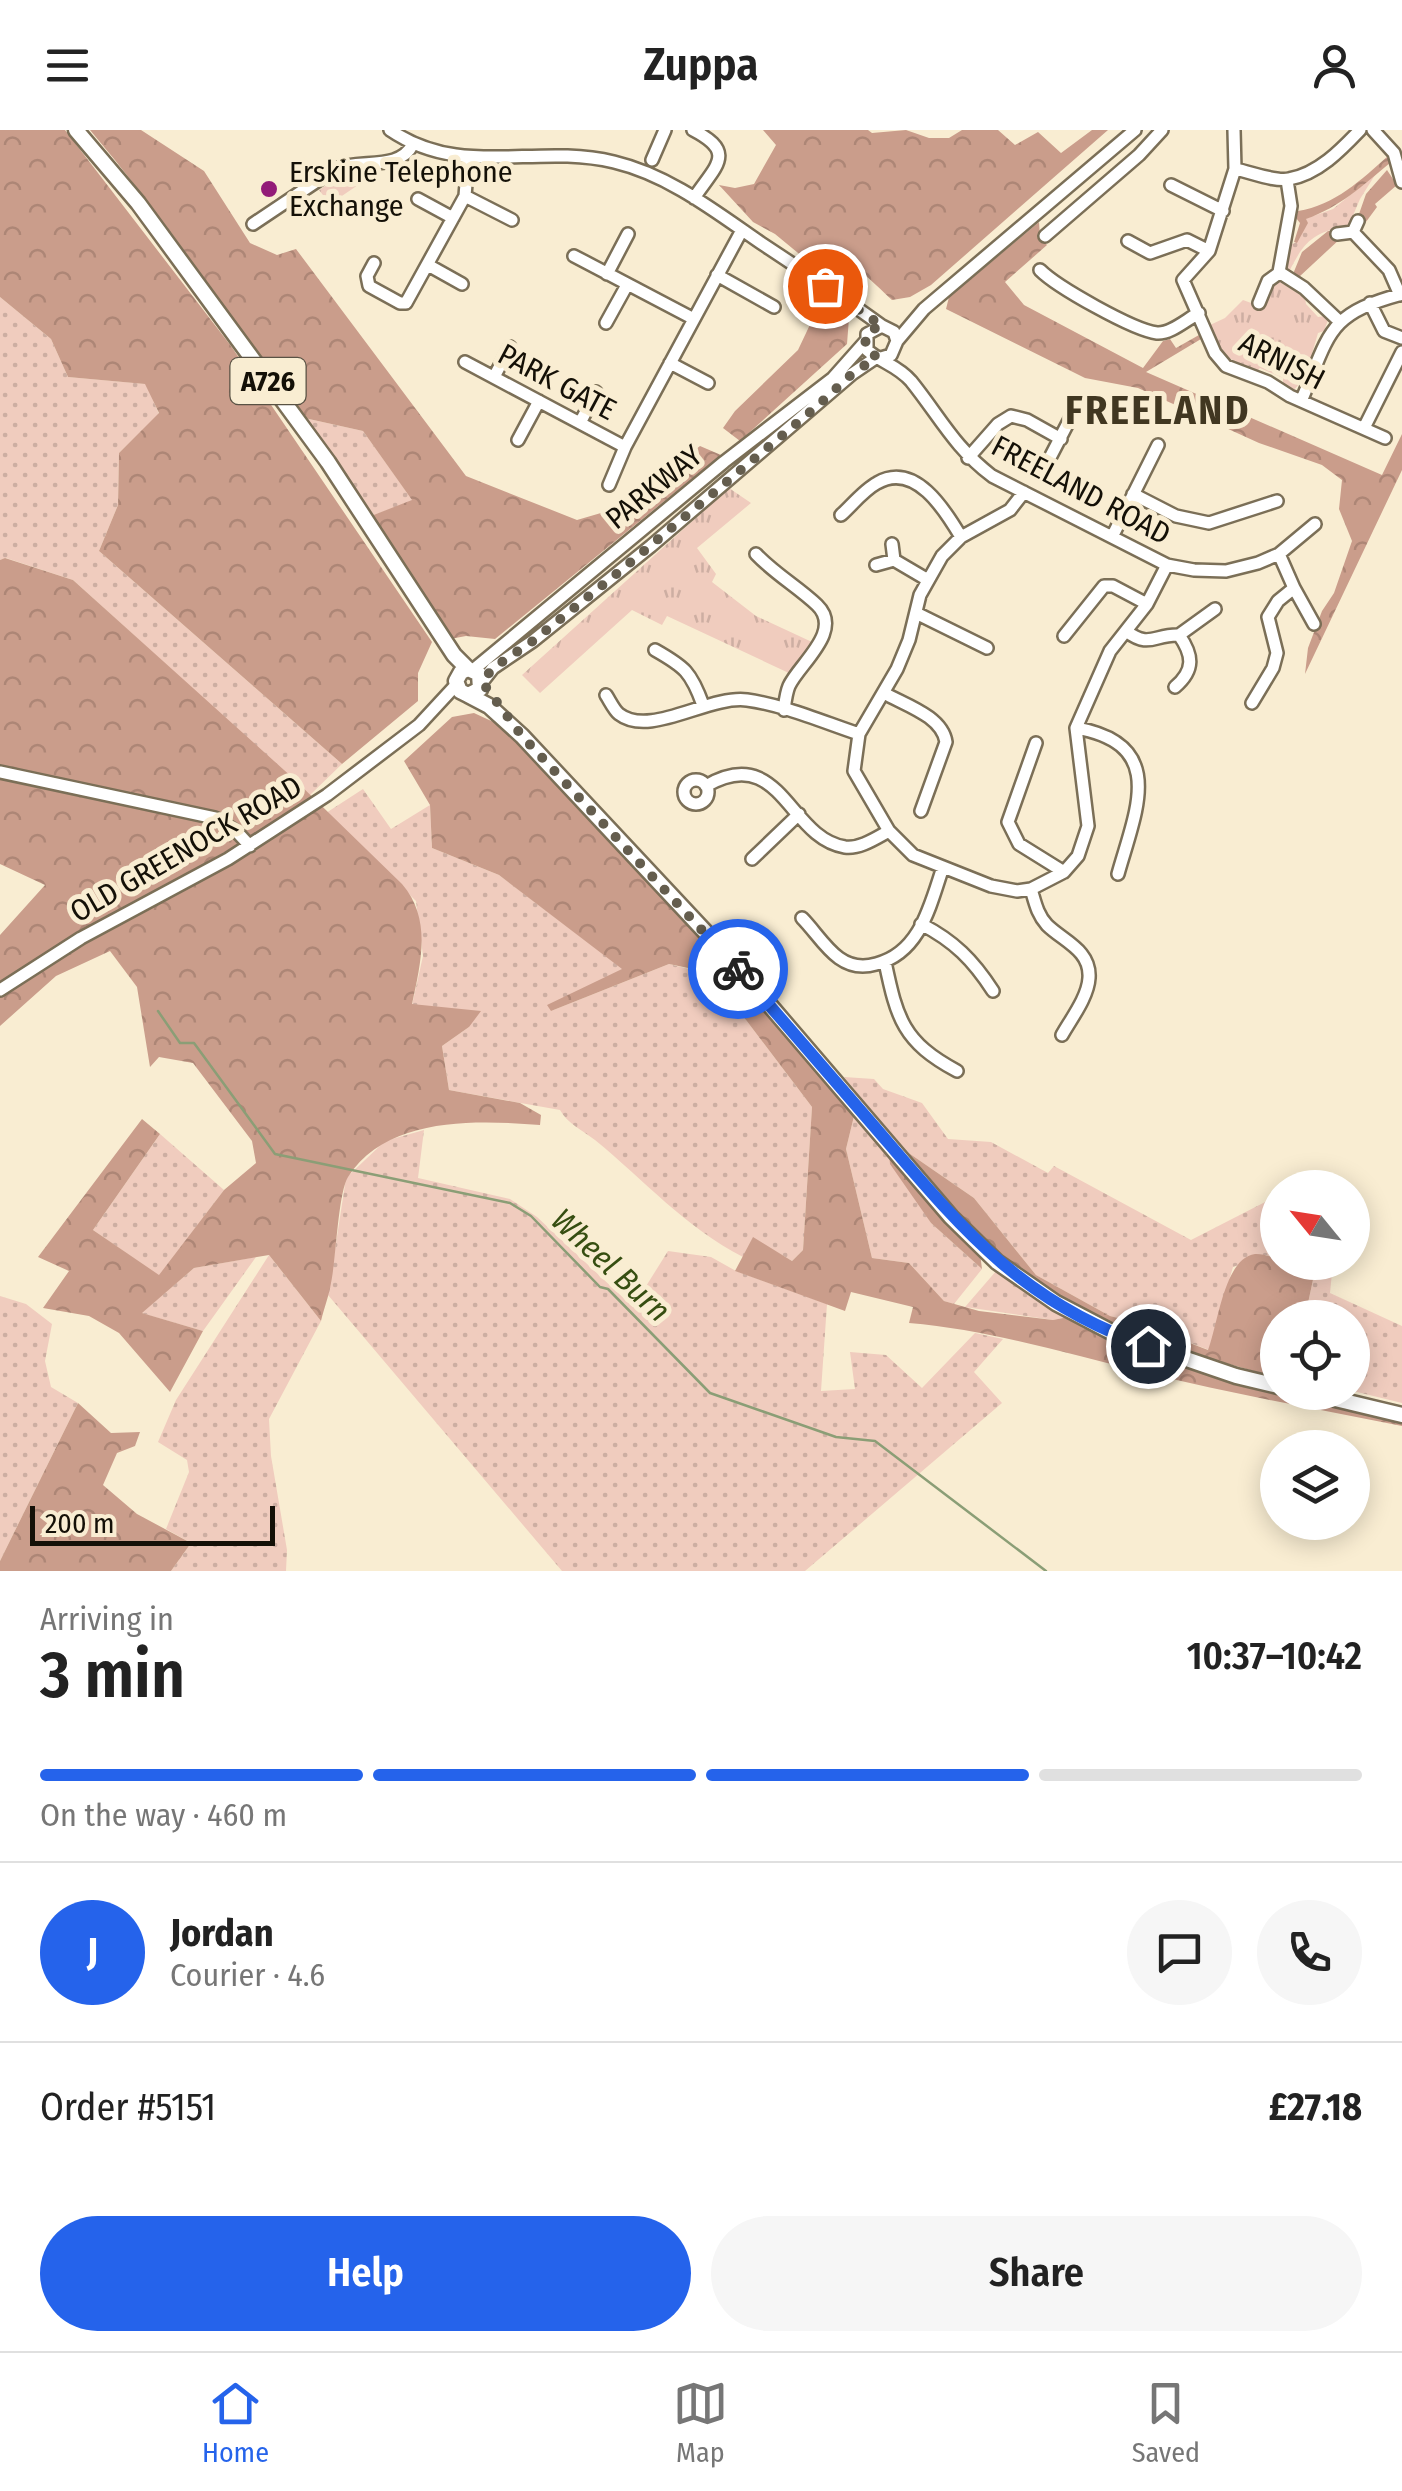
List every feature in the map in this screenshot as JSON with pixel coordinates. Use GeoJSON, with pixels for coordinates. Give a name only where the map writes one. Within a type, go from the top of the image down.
{"type":"FeatureCollection","features":[{"type":"Feature","properties":{"kind":"main road","name":"A726"},"geometry":{"type":"LineString","coordinates":[[76,130],[138,203],[328,462],[445,643],[522,736]]}},
{"type":"Feature","properties":{"kind":"main road","name":"A726"},"geometry":{"type":"LineString","coordinates":[[445,643],[462,689],[489,706],[522,736],[725,953],[951,1218],[997,1262],[1056,1303],[1119,1336],[1260,1382]]}},
{"type":"Feature","properties":{"kind":"main road"},"geometry":{"type":"LineString","coordinates":[[461,672],[476,676],[477,692],[462,689],[461,672]]}},
{"type":"Feature","properties":{"kind":"main road"},"geometry":{"type":"LineString","coordinates":[[1370,1407],[1402,1415]]}},
{"type":"Feature","properties":{"kind":"street"},"geometry":{"type":"LineString","coordinates":[[390,130],[414,144],[468,159],[543,154],[610,162],[649,174],[694,198],[894,332],[897,344]]}},
{"type":"Feature","properties":{"kind":"street"},"geometry":{"type":"LineString","coordinates":[[652,160],[666,130]]}},
{"type":"Feature","properties":{"kind":"street"},"geometry":{"type":"LineString","coordinates":[[693,130],[715,142],[719,150],[718,160],[694,198]]}},
{"type":"Feature","properties":{"kind":"street"},"geometry":{"type":"LineString","coordinates":[[853,305],[870,354],[879,358],[891,355],[924,309],[1135,130]]}},
{"type":"Feature","properties":{"kind":"street"},"geometry":{"type":"LineString","coordinates":[[1045,236],[1139,155],[1162,130]]}},
{"type":"Feature","properties":{"kind":"street","name":"ARNISH"},"geometry":{"type":"LineString","coordinates":[[1234,130],[1235,169],[1210,251],[1183,280],[1215,353],[1226,366],[1385,438]]}},
{"type":"Feature","properties":{"kind":"street"},"geometry":{"type":"LineString","coordinates":[[1235,169],[1287,180],[1313,170],[1339,152],[1360,130]]}},
{"type":"Feature","properties":{"kind":"street"},"geometry":{"type":"LineString","coordinates":[[1373,130],[1394,154],[1402,182]]}},
{"type":"Feature","properties":{"kind":"street"},"geometry":{"type":"LineString","coordinates":[[252,224],[335,169],[347,164],[398,159],[414,144]]}},
{"type":"Feature","properties":{"kind":"street"},"geometry":{"type":"LineString","coordinates":[[374,263],[367,276],[369,286],[406,303],[465,196],[468,159]]}},
{"type":"Feature","properties":{"kind":"street"},"geometry":{"type":"LineString","coordinates":[[1259,303],[1268,281],[1279,272],[1291,206],[1287,180]]}},
{"type":"Feature","properties":{"kind":"street"},"geometry":{"type":"LineString","coordinates":[[1171,184],[1223,212]]}},
{"type":"Feature","properties":{"kind":"street"},"geometry":{"type":"LineString","coordinates":[[465,196],[512,220]]}},
{"type":"Feature","properties":{"kind":"street"},"geometry":{"type":"LineString","coordinates":[[418,199],[454,218]]}},
{"type":"Feature","properties":{"kind":"street"},"geometry":{"type":"LineString","coordinates":[[1058,224],[1067,235]]}},
{"type":"Feature","properties":{"kind":"street"},"geometry":{"type":"LineString","coordinates":[[1302,399],[1339,321],[1370,303],[1401,295],[1390,270],[1355,227],[1337,234]]}},
{"type":"Feature","properties":{"kind":"street","name":"PARK GATE"},"geometry":{"type":"LineString","coordinates":[[609,485],[625,447],[742,230]]}},
{"type":"Feature","properties":{"kind":"street"},"geometry":{"type":"LineString","coordinates":[[607,274],[628,234]]}},
{"type":"Feature","properties":{"kind":"street"},"geometry":{"type":"LineString","coordinates":[[1128,241],[1141,256],[1156,254],[1187,240],[1210,251]]}},
{"type":"Feature","properties":{"kind":"street"},"geometry":{"type":"LineString","coordinates":[[574,256],[694,319]]}},
{"type":"Feature","properties":{"kind":"street"},"geometry":{"type":"LineString","coordinates":[[428,265],[462,284]]}},
{"type":"Feature","properties":{"kind":"street"},"geometry":{"type":"LineString","coordinates":[[1040,270],[1135,326],[1156,332],[1167,331],[1199,312]]}},
{"type":"Feature","properties":{"kind":"street"},"geometry":{"type":"LineString","coordinates":[[1279,272],[1304,288],[1339,321]]}},
{"type":"Feature","properties":{"kind":"street"},"geometry":{"type":"LineString","coordinates":[[718,275],[774,307]]}},
{"type":"Feature","properties":{"kind":"street"},"geometry":{"type":"LineString","coordinates":[[606,323],[627,284]]}},
{"type":"Feature","properties":{"kind":"street"},"geometry":{"type":"LineString","coordinates":[[1370,303],[1384,331],[1402,338]]}},
{"type":"Feature","properties":{"kind":"street"},"geometry":{"type":"LineString","coordinates":[[865,341],[870,330],[924,309]]}},
{"type":"Feature","properties":{"kind":"street","name":"PARKWAY"},"geometry":{"type":"LineString","coordinates":[[476,676],[737,451],[841,372],[865,341]]}},
{"type":"Feature","properties":{"kind":"street","name":"FREELAND ROAD"},"geometry":{"type":"LineString","coordinates":[[897,344],[909,379],[968,458],[992,476],[1167,565],[1226,571],[1258,563],[1278,554],[1316,524]]}},
{"type":"Feature","properties":{"kind":"street"},"geometry":{"type":"LineString","coordinates":[[494,377],[510,346]]}},
{"type":"Feature","properties":{"kind":"street"},"geometry":{"type":"LineString","coordinates":[[1364,428],[1402,352]]}},
{"type":"Feature","properties":{"kind":"street","name":"PARKWAY"},"geometry":{"type":"LineString","coordinates":[[476,676],[545,632],[852,374],[879,358]]}},
{"type":"Feature","properties":{"kind":"street","name":"FREELAND ROAD"},"geometry":{"type":"LineString","coordinates":[[879,358],[909,379]]}},
{"type":"Feature","properties":{"kind":"street","name":"PARK GATE"},"geometry":{"type":"LineString","coordinates":[[465,362],[625,447]]}},
{"type":"Feature","properties":{"kind":"street"},"geometry":{"type":"LineString","coordinates":[[670,362],[708,383]]}},
{"type":"Feature","properties":{"kind":"street"},"geometry":{"type":"LineString","coordinates":[[580,423],[596,392]]}},
{"type":"Feature","properties":{"kind":"street"},"geometry":{"type":"LineString","coordinates":[[518,440],[539,401]]}},
{"type":"Feature","properties":{"kind":"street"},"geometry":{"type":"LineString","coordinates":[[968,458],[998,424],[1011,416],[1027,420],[1061,439]]}},
{"type":"Feature","properties":{"kind":"street"},"geometry":{"type":"LineString","coordinates":[[1026,467],[1041,475],[1070,419]]}},
{"type":"Feature","properties":{"kind":"street"},"geometry":{"type":"LineString","coordinates":[[1112,537],[1158,445]]}},
{"type":"Feature","properties":{"kind":"street"},"geometry":{"type":"LineString","coordinates":[[841,515],[876,483],[894,477],[934,496],[961,538]]}},
{"type":"Feature","properties":{"kind":"street"},"geometry":{"type":"LineString","coordinates":[[1024,492],[1010,510],[961,538],[942,556],[920,595],[909,640],[859,734],[854,771],[889,831],[913,855],[991,886],[1031,889],[1064,872],[1078,856],[1088,826],[1076,728],[1110,651],[1147,604],[1167,565]]}},
{"type":"Feature","properties":{"kind":"street"},"geometry":{"type":"LineString","coordinates":[[1134,494],[1176,516],[1209,523],[1276,501]]}},
{"type":"Feature","properties":{"kind":"street"},"geometry":{"type":"LineString","coordinates":[[892,544],[894,560]]}},
{"type":"Feature","properties":{"kind":"street"},"geometry":{"type":"LineString","coordinates":[[756,554],[780,578],[820,607],[825,623],[821,641],[788,686],[784,710]]}},
{"type":"Feature","properties":{"kind":"street"},"geometry":{"type":"LineString","coordinates":[[1278,554],[1314,624]]}},
{"type":"Feature","properties":{"kind":"street"},"geometry":{"type":"LineString","coordinates":[[876,565],[894,560],[928,580]]}},
{"type":"Feature","properties":{"kind":"street"},"geometry":{"type":"LineString","coordinates":[[1064,636],[1104,586],[1114,586],[1147,604]]}},
{"type":"Feature","properties":{"kind":"street"},"geometry":{"type":"LineString","coordinates":[[1252,703],[1277,653],[1268,618],[1278,601],[1294,588]]}},
{"type":"Feature","properties":{"kind":"street"},"geometry":{"type":"LineString","coordinates":[[1126,631],[1138,640],[1150,642],[1168,634],[1180,634],[1214,610]]}},
{"type":"Feature","properties":{"kind":"street"},"geometry":{"type":"LineString","coordinates":[[916,613],[987,648]]}},
{"type":"Feature","properties":{"kind":"street"},"geometry":{"type":"LineString","coordinates":[[1062,615],[1075,625]]}},
{"type":"Feature","properties":{"kind":"street"},"geometry":{"type":"LineString","coordinates":[[1175,687],[1186,678],[1191,666],[1190,651],[1180,634]]}},
{"type":"Feature","properties":{"kind":"street"},"geometry":{"type":"LineString","coordinates":[[655,650],[684,666],[694,678],[703,705]]}},
{"type":"Feature","properties":{"kind":"street","name":"OLD GREENOCK ROAD"},"geometry":{"type":"LineString","coordinates":[[0,990],[81,938],[250,846],[342,785],[462,689]]}},
{"type":"Feature","properties":{"kind":"street"},"geometry":{"type":"LineString","coordinates":[[884,693],[933,720],[944,732],[946,742],[921,811]]}},
{"type":"Feature","properties":{"kind":"street"},"geometry":{"type":"LineString","coordinates":[[606,695],[618,713],[636,722],[656,720],[726,699],[748,700],[859,734]]}},
{"type":"Feature","properties":{"kind":"street"},"geometry":{"type":"LineString","coordinates":[[1076,728],[1116,739],[1130,753],[1138,779],[1139,802],[1118,874]]}},
{"type":"Feature","properties":{"kind":"street"},"geometry":{"type":"LineString","coordinates":[[1036,743],[1008,822],[1019,844],[1064,872]]}},
{"type":"Feature","properties":{"kind":"street"},"geometry":{"type":"LineString","coordinates":[[0,772],[214,818],[237,832],[250,846]]}},
{"type":"Feature","properties":{"kind":"street"},"geometry":{"type":"LineString","coordinates":[[706,786],[726,774],[746,774],[766,782],[829,841],[847,848],[866,844],[889,831]]}},
{"type":"Feature","properties":{"kind":"street"},"geometry":{"type":"LineString","coordinates":[[752,859],[799,814]]}},
{"type":"Feature","properties":{"kind":"street"},"geometry":{"type":"LineString","coordinates":[[802,918],[836,956],[852,965],[885,962],[903,953],[922,924],[943,867]]}},
{"type":"Feature","properties":{"kind":"street"},"geometry":{"type":"LineString","coordinates":[[1031,889],[1037,912],[1045,923],[1086,959],[1089,978],[1062,1036]]}},
{"type":"Feature","properties":{"kind":"street"},"geometry":{"type":"LineString","coordinates":[[922,924],[959,947],[993,991]]}},
{"type":"Feature","properties":{"kind":"street"},"geometry":{"type":"LineString","coordinates":[[885,962],[900,1018],[912,1039],[928,1056],[957,1070]]}},
{"type":"Feature","properties":{"kind":"green space"},"geometry":{"type":"Polygon","coordinates":[[[0,130],[65,130],[231,346],[432,642],[418,673],[418,701],[342,764],[99,551],[118,505],[119,453],[159,413],[145,384],[68,377],[51,339],[0,297],[0,130]]]}},
{"type":"Feature","properties":{"kind":"green space"},"geometry":{"type":"Polygon","coordinates":[[[90,130],[141,130],[204,171],[250,243],[277,255],[296,249],[466,476],[577,520],[618,508],[700,446],[721,455],[495,639],[450,639],[371,516],[412,500],[363,431],[300,417],[173,235],[90,130]]]}},
{"type":"Feature","properties":{"kind":"green space"},"geometry":{"type":"Polygon","coordinates":[[[763,130],[906,130],[929,138],[949,138],[962,130],[998,130],[1015,145],[1038,132],[1061,153],[1092,130],[1108,130],[931,285],[910,297],[892,300],[864,274],[844,262],[809,262],[775,234],[753,222],[719,185],[735,188],[754,184],[776,145],[763,130]]]}},
{"type":"Feature","properties":{"kind":"green space"},"geometry":{"type":"Polygon","coordinates":[[[1388,156],[1390,163],[1360,188],[1306,219],[1308,223],[1297,243],[1294,242],[1300,223],[1296,218],[1298,211],[1336,197],[1388,156]]]}},
{"type":"Feature","properties":{"kind":"green space"},"geometry":{"type":"Polygon","coordinates":[[[351,169],[361,183],[330,204],[319,190],[351,169]]]}},
{"type":"Feature","properties":{"kind":"green space"},"geometry":{"type":"Polygon","coordinates":[[[1387,170],[1397,185],[1375,204],[1377,207],[1360,230],[1365,218],[1359,214],[1366,194],[1387,170]]]}},
{"type":"Feature","properties":{"kind":"green space"},"geometry":{"type":"Polygon","coordinates":[[[1375,175],[1349,225],[1312,239],[1289,272],[1283,269],[1290,245],[1297,242],[1305,219],[1333,209],[1375,175]]]}},
{"type":"Feature","properties":{"kind":"green space"},"geometry":{"type":"Polygon","coordinates":[[[1039,222],[1040,237],[1047,245],[1005,282],[1024,305],[1143,368],[1163,341],[1170,339],[1176,348],[1199,335],[1201,339],[1146,372],[1382,475],[1402,434],[1402,470],[1305,674],[1308,648],[1322,611],[1334,593],[1352,541],[1339,509],[1342,480],[1322,465],[1259,443],[1138,388],[1085,378],[946,309],[949,297],[1039,222]]]}},
{"type":"Feature","properties":{"kind":"green space"},"geometry":{"type":"Polygon","coordinates":[[[1328,231],[1341,238],[1299,277],[1293,274],[1302,252],[1328,231]]]}},
{"type":"Feature","properties":{"kind":"green space"},"geometry":{"type":"Polygon","coordinates":[[[1274,278],[1305,298],[1318,317],[1328,320],[1324,331],[1318,333],[1309,364],[1293,391],[1283,383],[1283,378],[1260,368],[1246,368],[1221,353],[1210,325],[1225,318],[1243,300],[1262,307],[1274,278]]]}},
{"type":"Feature","properties":{"kind":"green space"},"geometry":{"type":"Polygon","coordinates":[[[824,295],[849,318],[847,344],[740,441],[723,428],[735,411],[798,350],[824,295]]]}},
{"type":"Feature","properties":{"kind":"green space"},"geometry":{"type":"Polygon","coordinates":[[[0,297],[51,339],[68,377],[146,384],[159,414],[119,453],[118,505],[99,551],[342,764],[310,795],[73,580],[6,558],[0,560],[0,297]]]}},
{"type":"Feature","properties":{"kind":"green space"},"geometry":{"type":"Polygon","coordinates":[[[300,417],[363,431],[413,501],[371,516],[300,417]]]}},
{"type":"Feature","properties":{"kind":"green space"},"geometry":{"type":"Polygon","coordinates":[[[729,488],[751,503],[697,548],[716,574],[712,582],[756,616],[812,642],[791,674],[667,616],[662,625],[632,610],[540,693],[522,675],[729,488]]]}},
{"type":"Feature","properties":{"kind":"green space"},"geometry":{"type":"Polygon","coordinates":[[[5,558],[73,580],[294,779],[402,884],[421,926],[421,957],[412,1004],[481,1011],[469,1027],[442,1046],[449,1090],[520,1103],[541,1115],[540,1125],[462,1123],[409,1132],[365,1157],[345,1185],[331,1283],[321,1321],[269,1255],[194,1268],[142,1313],[203,1331],[170,1392],[119,1333],[89,1316],[43,1308],[69,1271],[38,1257],[142,1119],[160,1134],[93,1230],[159,1275],[224,1190],[256,1163],[252,1141],[193,1063],[159,1057],[150,1067],[137,987],[110,951],[56,976],[0,1026],[0,935],[45,885],[0,864],[0,560],[5,558]]]}},
{"type":"Feature","properties":{"kind":"green space"},"geometry":{"type":"Polygon","coordinates":[[[474,713],[500,725],[702,939],[855,1112],[846,1149],[872,1258],[909,1263],[944,1301],[979,1311],[1053,1320],[1073,1316],[1150,1352],[1260,1389],[1260,1398],[1000,1337],[909,1323],[913,1307],[851,1292],[845,1311],[735,1271],[753,1237],[792,1261],[803,1250],[812,1107],[740,1012],[693,969],[669,964],[551,1011],[547,1005],[622,969],[499,875],[432,848],[430,805],[404,761],[452,717],[474,713]]]}},
{"type":"Feature","properties":{"kind":"green space"},"geometry":{"type":"Polygon","coordinates":[[[363,789],[391,829],[430,805],[432,848],[499,875],[623,969],[551,1011],[669,964],[693,970],[740,1012],[812,1107],[803,1250],[792,1261],[753,1238],[743,1257],[722,1245],[684,1218],[560,1110],[449,1090],[442,1046],[469,1027],[412,1005],[423,956],[416,901],[326,813],[363,789]]]}},
{"type":"Feature","properties":{"kind":"green space"},"geometry":{"type":"Polygon","coordinates":[[[844,1077],[874,1079],[883,1089],[922,1103],[948,1139],[991,1142],[1048,1173],[1054,1166],[1191,1240],[1260,1205],[1260,1257],[1233,1267],[1209,1350],[1110,1316],[1036,1275],[974,1198],[900,1147],[844,1077]]]}},
{"type":"Feature","properties":{"kind":"green space"},"geometry":{"type":"Polygon","coordinates":[[[855,1112],[889,1153],[931,1223],[982,1269],[954,1304],[944,1301],[909,1263],[872,1258],[846,1149],[855,1112]]]}},
{"type":"Feature","properties":{"kind":"green space"},"geometry":{"type":"Polygon","coordinates":[[[424,1130],[418,1178],[510,1199],[537,1217],[633,1307],[668,1251],[711,1257],[736,1271],[827,1304],[821,1391],[855,1389],[850,1352],[886,1355],[922,1388],[975,1333],[1003,1339],[974,1372],[1002,1403],[805,1571],[562,1571],[328,1295],[346,1178],[385,1141],[424,1130]]]}},
{"type":"Feature","properties":{"kind":"green space"},"geometry":{"type":"Polygon","coordinates":[[[160,1134],[224,1190],[159,1276],[93,1230],[160,1134]]]}},
{"type":"Feature","properties":{"kind":"green space"},"geometry":{"type":"Polygon","coordinates":[[[900,1147],[974,1198],[1036,1275],[1110,1316],[1208,1350],[1229,1280],[1244,1258],[1260,1255],[1260,1280],[1313,1280],[1309,1300],[1260,1300],[1260,1372],[1194,1354],[1088,1312],[1038,1284],[994,1250],[900,1147]]]}},
{"type":"Feature","properties":{"kind":"green space"},"geometry":{"type":"Polygon","coordinates":[[[889,1153],[944,1219],[980,1253],[982,1269],[931,1223],[890,1164],[889,1153]]]}},
{"type":"Feature","properties":{"kind":"green space"},"geometry":{"type":"Polygon","coordinates":[[[269,1255],[321,1321],[269,1419],[271,1456],[287,1550],[286,1571],[171,1571],[191,1543],[166,1529],[189,1472],[187,1460],[158,1442],[176,1400],[269,1255]]]}},
{"type":"Feature","properties":{"kind":"green space"},"geometry":{"type":"Polygon","coordinates":[[[256,1257],[203,1331],[141,1313],[194,1268],[256,1257]]]}},
{"type":"Feature","properties":{"kind":"green space"},"geometry":{"type":"Polygon","coordinates":[[[997,1270],[1073,1316],[1053,1320],[965,1307],[997,1270]]]}},
{"type":"Feature","properties":{"kind":"green space"},"geometry":{"type":"Polygon","coordinates":[[[1313,1280],[1331,1280],[1330,1293],[1345,1300],[1309,1300],[1313,1280]]]}},
{"type":"Feature","properties":{"kind":"green space"},"geometry":{"type":"Polygon","coordinates":[[[0,1296],[26,1304],[52,1324],[45,1361],[51,1387],[78,1403],[0,1561],[0,1296]]]}},
{"type":"Feature","properties":{"kind":"green space"},"geometry":{"type":"Polygon","coordinates":[[[1370,1311],[1402,1326],[1402,1403],[1370,1395],[1370,1311]]]}},
{"type":"Feature","properties":{"kind":"green space"},"geometry":{"type":"Polygon","coordinates":[[[78,1403],[111,1433],[140,1432],[135,1446],[117,1453],[103,1485],[137,1514],[191,1543],[171,1571],[0,1571],[0,1561],[78,1403]]]}},
{"type":"Feature","properties":{"kind":"green space"},"geometry":{"type":"Polygon","coordinates":[[[1322,1410],[1355,1410],[1402,1420],[1402,1426],[1322,1410]]]}},
{"type":"Feature","properties":{"kind":"waterway","name":"Wheel Burn"},"geometry":{"type":"LineString","coordinates":[[158,1011],[180,1043],[194,1043],[275,1154],[510,1203],[531,1216],[600,1287],[608,1289],[710,1393],[836,1437],[875,1441],[1046,1571]]}},
{"type":"Feature","properties":{"kind":"way so far"},"geometry":{"type":"LineString","coordinates":[[738,969],[522,736],[482,682],[493,668],[620,571],[877,357],[867,350],[865,339],[870,330],[882,326],[825,286]]}},
{"type":"Feature","properties":{"kind":"place","name":"Erskine Telephone Exchange"},"geometry":{"type":"Point","coordinates":[269,189]}},
{"type":"Feature","properties":{"kind":"district","name":"FREELAND"},"geometry":{"type":"Point","coordinates":[1158,411]}},
{"type":"Feature","properties":{"kind":"route"},"geometry":{"type":"LineString","coordinates":[[738,969],[951,1218],[997,1262],[1056,1303],[1119,1336],[1148,1346]]}}]}
